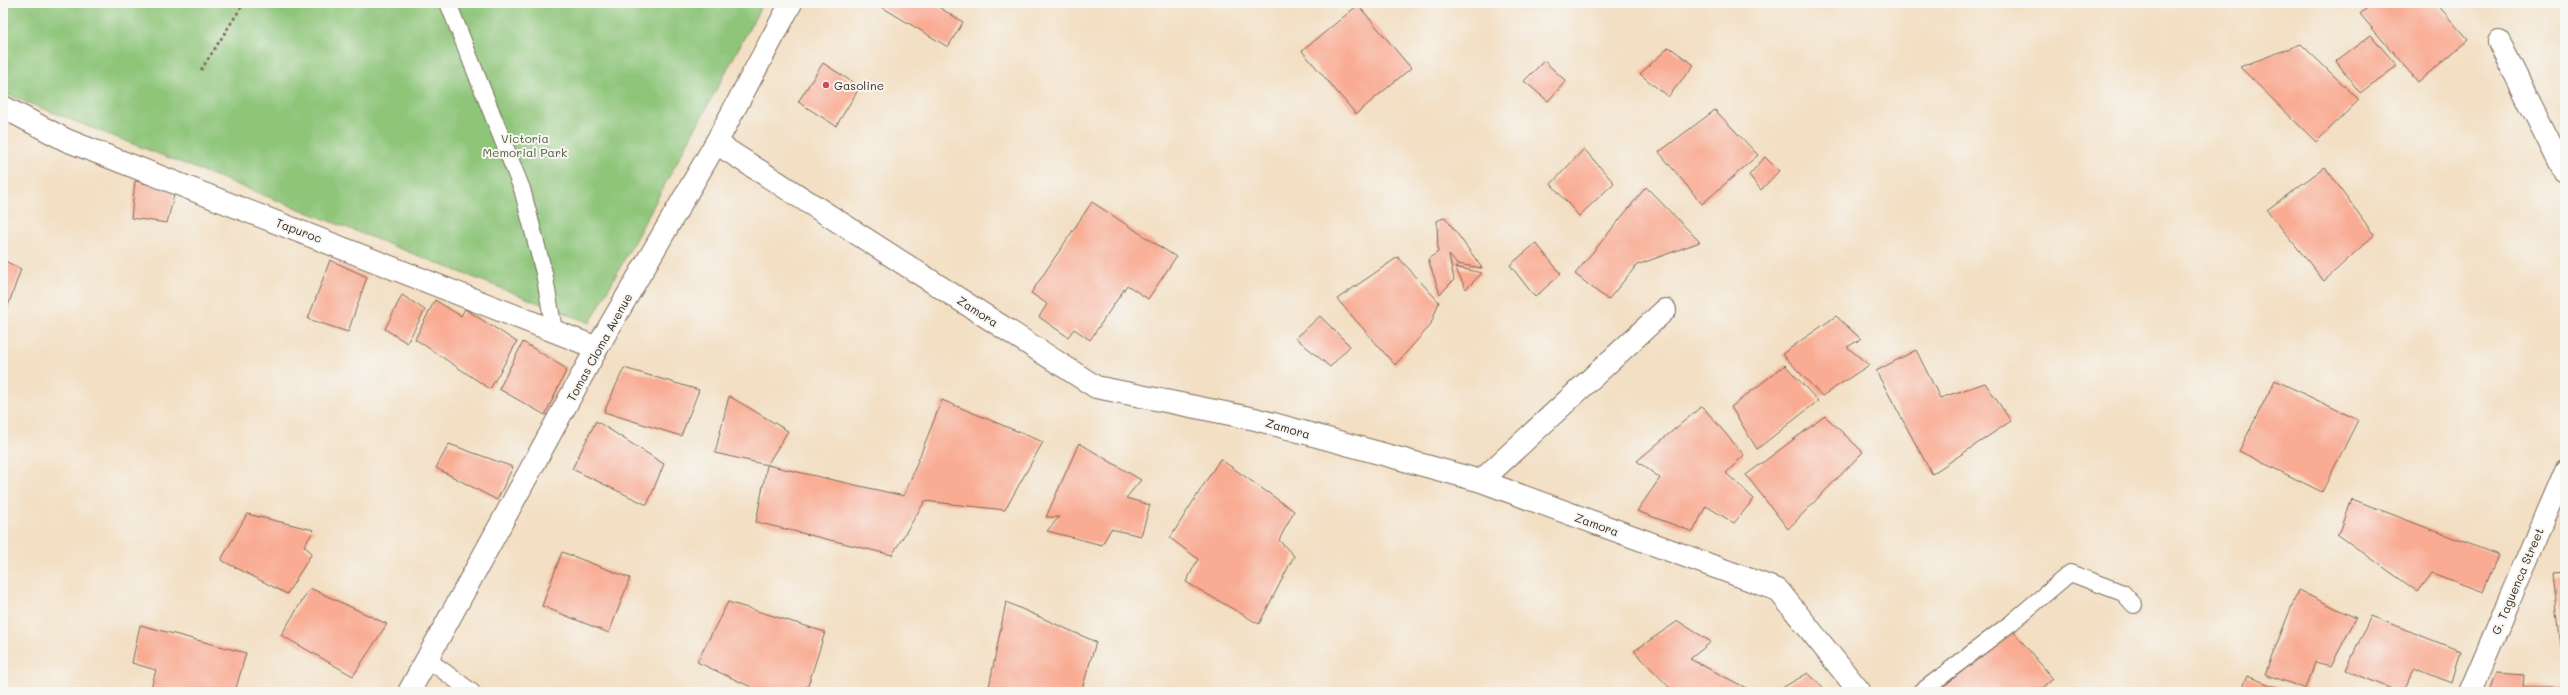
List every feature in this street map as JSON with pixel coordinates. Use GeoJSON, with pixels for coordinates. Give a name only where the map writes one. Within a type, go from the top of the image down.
{"type":"FeatureCollection","features":[{"type":"Feature","properties":{"kind":"street","name":"Tomas Cloma Avenue"},"geometry":{"type":"LineString","coordinates":[[409,692],[597,348],[716,143],[791,3]]}},
{"type":"Feature","properties":{"kind":"street"},"geometry":{"type":"LineString","coordinates":[[2499,42],[2565,173]]}},
{"type":"Feature","properties":{"kind":"street","name":"Tapuroc"},"geometry":{"type":"LineString","coordinates":[[3,107],[66,140],[597,348]]}},
{"type":"Feature","properties":{"kind":"street","name":"Zamora"},"geometry":{"type":"LineString","coordinates":[[716,143],[1096,386],[1255,419],[1481,481],[1778,590],[1860,692]]}},
{"type":"Feature","properties":{"kind":"street"},"geometry":{"type":"LineString","coordinates":[[1481,481],[1665,310]]}},
{"type":"Feature","properties":{"kind":"street","name":"G. Taguenca Street"},"geometry":{"type":"LineString","coordinates":[[2470,692],[2565,470]]}},
{"type":"Feature","properties":{"kind":"lane"},"geometry":{"type":"LineString","coordinates":[[448,3],[522,189],[544,273],[554,330]]}},
{"type":"Feature","properties":{"kind":"lane"},"geometry":{"type":"LineString","coordinates":[[1921,692],[2011,623],[2070,573],[2123,593],[2134,605]]}},
{"type":"Feature","properties":{"kind":"lane"},"geometry":{"type":"LineString","coordinates":[[427,659],[472,692]]}},
{"type":"Feature","properties":{"kind":"path"},"geometry":{"type":"LineString","coordinates":[[201,70],[244,3]]}},
{"type":"Feature","properties":{"kind":"green space","name":"Victoria Memorial Park"},"geometry":{"type":"Polygon","coordinates":[[[3,3],[763,3],[590,323],[3,93],[3,3]]]}},
{"type":"Feature","properties":{"kind":"building"},"geometry":{"type":"Polygon","coordinates":[[[875,3],[932,3],[963,22],[948,47],[875,3]]]}},
{"type":"Feature","properties":{"kind":"building"},"geometry":{"type":"Polygon","coordinates":[[[2373,3],[2436,3],[2468,40],[2418,82],[2360,14],[2373,3]]]}},
{"type":"Feature","properties":{"kind":"building"},"geometry":{"type":"Polygon","coordinates":[[[1358,5],[1411,68],[1356,114],[1302,51],[1358,5]]]}},
{"type":"Feature","properties":{"kind":"building"},"geometry":{"type":"Polygon","coordinates":[[[2371,35],[2397,66],[2360,93],[2336,61],[2371,35]]]}},
{"type":"Feature","properties":{"kind":"building"},"geometry":{"type":"Polygon","coordinates":[[[2301,44],[2359,100],[2316,142],[2240,67],[2301,44]]]}},
{"type":"Feature","properties":{"kind":"building"},"geometry":{"type":"Polygon","coordinates":[[[1669,47],[1694,65],[1668,97],[1640,74],[1669,47]]]}},
{"type":"Feature","properties":{"kind":"building"},"geometry":{"type":"Polygon","coordinates":[[[1544,61],[1566,81],[1548,101],[1524,81],[1544,61]]]}},
{"type":"Feature","properties":{"kind":"building"},"geometry":{"type":"Polygon","coordinates":[[[823,63],[860,87],[836,126],[798,102],[823,63]]]}},
{"type":"Feature","properties":{"kind":"building"},"geometry":{"type":"Polygon","coordinates":[[[1715,110],[1758,155],[1702,204],[1659,152],[1715,110]]]}},
{"type":"Feature","properties":{"kind":"building"},"geometry":{"type":"Polygon","coordinates":[[[1584,149],[1614,183],[1579,216],[1551,184],[1584,149]]]}},
{"type":"Feature","properties":{"kind":"building"},"geometry":{"type":"Polygon","coordinates":[[[1765,157],[1779,171],[1761,190],[1749,175],[1765,157]]]}},
{"type":"Feature","properties":{"kind":"building"},"geometry":{"type":"Polygon","coordinates":[[[2325,167],[2374,235],[2324,281],[2267,210],[2325,167]]]}},
{"type":"Feature","properties":{"kind":"building"},"geometry":{"type":"Polygon","coordinates":[[[135,181],[175,191],[167,223],[131,218],[135,181]]]}},
{"type":"Feature","properties":{"kind":"building"},"geometry":{"type":"Polygon","coordinates":[[[1646,187],[1700,242],[1637,265],[1608,300],[1575,274],[1646,187]]]}},
{"type":"Feature","properties":{"kind":"building"},"geometry":{"type":"Polygon","coordinates":[[[1092,202],[1176,257],[1148,299],[1127,285],[1090,340],[1074,329],[1068,337],[1039,317],[1047,304],[1031,293],[1092,202]]]}},
{"type":"Feature","properties":{"kind":"building"},"geometry":{"type":"Polygon","coordinates":[[[1445,217],[1482,268],[1457,264],[1449,255],[1454,280],[1440,294],[1428,259],[1438,252],[1437,221],[1445,217]]]}},
{"type":"Feature","properties":{"kind":"building"},"geometry":{"type":"Polygon","coordinates":[[[1536,243],[1561,274],[1535,297],[1510,265],[1536,243]]]}},
{"type":"Feature","properties":{"kind":"building"},"geometry":{"type":"Polygon","coordinates":[[[1398,257],[1439,302],[1430,326],[1395,365],[1337,299],[1398,257]]]}},
{"type":"Feature","properties":{"kind":"building"},"geometry":{"type":"Polygon","coordinates":[[[3,260],[21,269],[3,320],[3,260]]]}},
{"type":"Feature","properties":{"kind":"building"},"geometry":{"type":"Polygon","coordinates":[[[330,260],[367,277],[348,332],[308,319],[330,260]]]}},
{"type":"Feature","properties":{"kind":"building"},"geometry":{"type":"Polygon","coordinates":[[[1455,267],[1482,273],[1466,289],[1455,267]]]}},
{"type":"Feature","properties":{"kind":"building"},"geometry":{"type":"Polygon","coordinates":[[[402,295],[425,310],[407,343],[385,329],[402,295]]]}},
{"type":"Feature","properties":{"kind":"building"},"geometry":{"type":"Polygon","coordinates":[[[435,300],[461,316],[465,309],[517,342],[490,389],[415,339],[435,300]]]}},
{"type":"Feature","properties":{"kind":"building"},"geometry":{"type":"Polygon","coordinates":[[[1320,316],[1350,346],[1330,367],[1296,338],[1320,316]]]}},
{"type":"Feature","properties":{"kind":"building"},"geometry":{"type":"Polygon","coordinates":[[[1836,316],[1861,339],[1847,347],[1869,365],[1822,396],[1782,354],[1836,316]]]}},
{"type":"Feature","properties":{"kind":"building"},"geometry":{"type":"Polygon","coordinates":[[[523,342],[567,369],[545,415],[499,389],[523,342]]]}},
{"type":"Feature","properties":{"kind":"building"},"geometry":{"type":"Polygon","coordinates":[[[1916,350],[1940,398],[1985,383],[2011,421],[1932,474],[1876,371],[1916,350]]]}},
{"type":"Feature","properties":{"kind":"building"},"geometry":{"type":"Polygon","coordinates":[[[1785,365],[1818,401],[1757,449],[1731,407],[1785,365]]]}},
{"type":"Feature","properties":{"kind":"building"},"geometry":{"type":"Polygon","coordinates":[[[624,368],[699,390],[681,436],[604,412],[624,368]]]}},
{"type":"Feature","properties":{"kind":"building"},"geometry":{"type":"Polygon","coordinates":[[[2275,380],[2358,420],[2322,492],[2239,451],[2275,380]]]}},
{"type":"Feature","properties":{"kind":"building"},"geometry":{"type":"Polygon","coordinates":[[[729,396],[788,431],[767,465],[715,453],[729,396]]]}},
{"type":"Feature","properties":{"kind":"building"},"geometry":{"type":"Polygon","coordinates":[[[942,400],[1043,442],[1005,510],[925,501],[892,555],[756,522],[767,465],[904,496],[942,400]]]}},
{"type":"Feature","properties":{"kind":"building"},"geometry":{"type":"Polygon","coordinates":[[[1702,406],[1744,455],[1726,473],[1754,499],[1734,523],[1706,506],[1693,532],[1637,511],[1660,478],[1637,461],[1702,406]]]}},
{"type":"Feature","properties":{"kind":"building"},"geometry":{"type":"Polygon","coordinates":[[[1825,416],[1863,452],[1788,529],[1746,475],[1825,416]]]}},
{"type":"Feature","properties":{"kind":"building"},"geometry":{"type":"Polygon","coordinates":[[[596,421],[664,464],[647,505],[572,469],[596,421]]]}},
{"type":"Feature","properties":{"kind":"building"},"geometry":{"type":"Polygon","coordinates":[[[1079,443],[1141,480],[1126,498],[1150,505],[1141,536],[1111,529],[1102,545],[1047,531],[1059,517],[1046,517],[1079,443]]]}},
{"type":"Feature","properties":{"kind":"building"},"geometry":{"type":"Polygon","coordinates":[[[449,444],[513,467],[497,500],[436,468],[449,444]]]}},
{"type":"Feature","properties":{"kind":"building"},"geometry":{"type":"Polygon","coordinates":[[[1220,459],[1294,511],[1279,540],[1294,556],[1259,624],[1186,582],[1198,559],[1170,538],[1220,459]]]}},
{"type":"Feature","properties":{"kind":"building"},"geometry":{"type":"Polygon","coordinates":[[[2352,499],[2498,555],[2483,592],[2432,573],[2418,592],[2337,534],[2340,532],[2352,499]]]}},
{"type":"Feature","properties":{"kind":"building"},"geometry":{"type":"Polygon","coordinates":[[[247,514],[314,530],[304,546],[312,553],[287,594],[221,560],[247,514]]]}},
{"type":"Feature","properties":{"kind":"building"},"geometry":{"type":"Polygon","coordinates":[[[562,552],[630,578],[609,633],[542,606],[562,552]]]}},
{"type":"Feature","properties":{"kind":"building"},"geometry":{"type":"Polygon","coordinates":[[[2565,573],[2565,647],[2561,647],[2553,574],[2565,573]]]}},
{"type":"Feature","properties":{"kind":"building"},"geometry":{"type":"Polygon","coordinates":[[[310,588],[387,624],[353,676],[281,635],[310,588]]]}},
{"type":"Feature","properties":{"kind":"building"},"geometry":{"type":"Polygon","coordinates":[[[2298,590],[2356,618],[2331,666],[2315,662],[2306,689],[2265,674],[2298,590]]]}},
{"type":"Feature","properties":{"kind":"building"},"geometry":{"type":"Polygon","coordinates":[[[728,602],[825,632],[806,692],[762,692],[697,662],[728,602]]]}},
{"type":"Feature","properties":{"kind":"building"},"geometry":{"type":"Polygon","coordinates":[[[1006,602],[1096,642],[1081,692],[988,692],[1006,602]]]}},
{"type":"Feature","properties":{"kind":"building"},"geometry":{"type":"Polygon","coordinates":[[[2371,616],[2460,651],[2451,683],[2415,668],[2402,692],[2399,692],[2346,670],[2371,616]]]}},
{"type":"Feature","properties":{"kind":"building"},"geometry":{"type":"Polygon","coordinates":[[[1678,621],[1711,642],[1690,659],[1754,692],[1664,692],[1669,687],[1634,651],[1678,621]]]}},
{"type":"Feature","properties":{"kind":"building"},"geometry":{"type":"Polygon","coordinates":[[[140,625],[246,653],[235,692],[150,692],[156,670],[132,663],[140,625]]]}},
{"type":"Feature","properties":{"kind":"building"},"geometry":{"type":"Polygon","coordinates":[[[2012,630],[2053,679],[2038,692],[1937,692],[2012,630]]]}},
{"type":"Feature","properties":{"kind":"building"},"geometry":{"type":"Polygon","coordinates":[[[1808,673],[1828,692],[1775,692],[1808,673]]]}},
{"type":"Feature","properties":{"kind":"building"},"geometry":{"type":"Polygon","coordinates":[[[2496,673],[2524,675],[2523,687],[2565,687],[2565,692],[2489,692],[2496,673]]]}},
{"type":"Feature","properties":{"kind":"building"},"geometry":{"type":"Polygon","coordinates":[[[2247,676],[2289,692],[2240,692],[2247,676]]]}},
{"type":"Feature","properties":{"kind":"place","name":"Gasoline"},"geometry":{"type":"Point","coordinates":[826,85]}}]}
